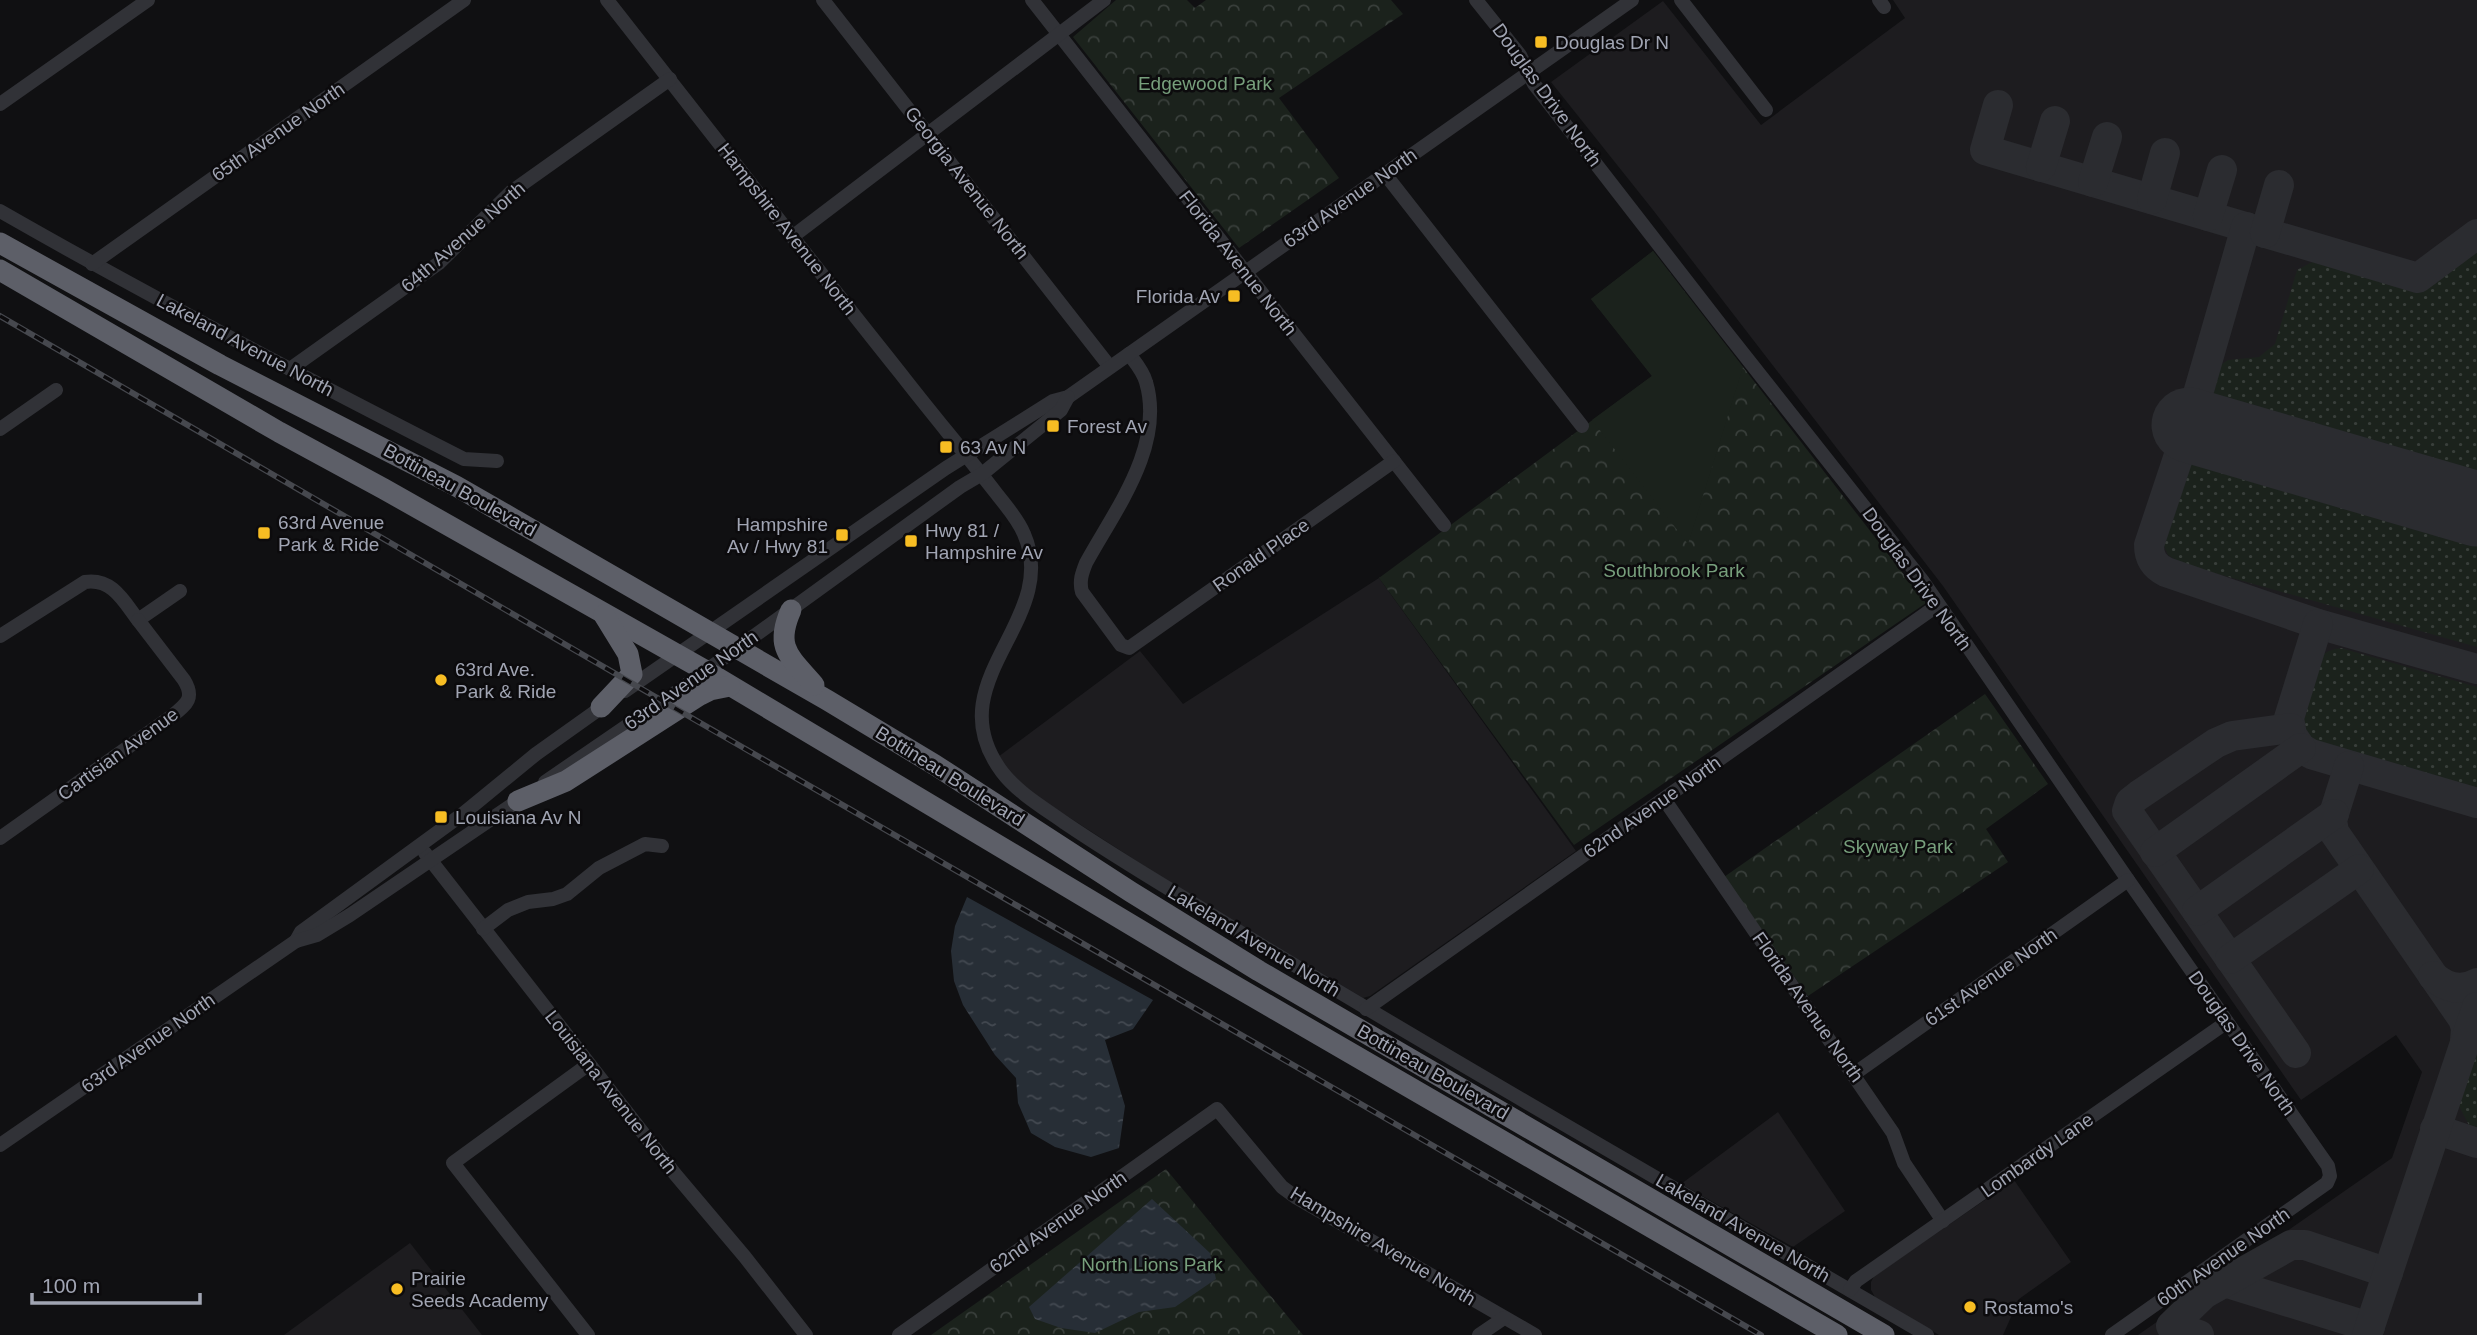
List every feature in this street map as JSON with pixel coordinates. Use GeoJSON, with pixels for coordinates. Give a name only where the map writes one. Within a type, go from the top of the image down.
{"type":"FeatureCollection","features":[{"type":"Feature","properties":{"kind":"highway","name":"Bottineau Boulevard"},"geometry":{"type":"LineString","coordinates":[[0,243],[209,359],[456,486],[827,700],[935,765],[1259,971],[1884,1335]]}},
{"type":"Feature","properties":{"kind":"highway","name":"Bottineau Boulevard"},"geometry":{"type":"LineString","coordinates":[[0,270],[279,432],[706,671],[1179,953],[1837,1335]]}},
{"type":"Feature","properties":{"kind":"highway"},"geometry":{"type":"LineString","coordinates":[[791,610],[783,627],[785,649],[794,664],[827,700]]}},
{"type":"Feature","properties":{"kind":"highway"},"geometry":{"type":"LineString","coordinates":[[601,707],[632,674],[628,654],[603,613]]}},
{"type":"Feature","properties":{"kind":"highway"},"geometry":{"type":"LineString","coordinates":[[519,801],[566,781],[700,695],[730,686]]}},
{"type":"Feature","properties":{"kind":"street"},"geometry":{"type":"LineString","coordinates":[[0,104],[148,0]]}},
{"type":"Feature","properties":{"kind":"street","name":"65th Avenue North"},"geometry":{"type":"LineString","coordinates":[[92,264],[464,0]]}},
{"type":"Feature","properties":{"kind":"street","name":"Hampshire Avenue North"},"geometry":{"type":"LineString","coordinates":[[607,0],[968,456]]}},
{"type":"Feature","properties":{"kind":"street","name":"Georgia Avenue North"},"geometry":{"type":"LineString","coordinates":[[823,0],[1110,367]]}},
{"type":"Feature","properties":{"kind":"street","name":"Florida Avenue North"},"geometry":{"type":"LineString","coordinates":[[1032,0],[1444,525]]}},
{"type":"Feature","properties":{"kind":"street"},"geometry":{"type":"LineString","coordinates":[[793,237],[1104,0]]}},
{"type":"Feature","properties":{"kind":"street","name":"Douglas Drive North"},"geometry":{"type":"LineString","coordinates":[[1476,0],[1520,55],[1527,73],[1922,580],[2328,1166],[2330,1176]]}},
{"type":"Feature","properties":{"kind":"street","name":"63rd Avenue North"},"geometry":{"type":"LineString","coordinates":[[296,941],[301,932],[464,813],[536,754],[601,707],[905,496],[1053,401],[1068,397],[1632,0]]}},
{"type":"Feature","properties":{"kind":"street"},"geometry":{"type":"LineString","coordinates":[[1681,0],[1766,110]]}},
{"type":"Feature","properties":{"kind":"street","name":"64th Avenue North"},"geometry":{"type":"LineString","coordinates":[[290,369],[439,263],[511,192],[670,79]]}},
{"type":"Feature","properties":{"kind":"street"},"geometry":{"type":"LineString","coordinates":[[1385,174],[1582,426]]}},
{"type":"Feature","properties":{"kind":"street","name":"Lakeland Avenue North"},"geometry":{"type":"LineString","coordinates":[[0,211],[92,264],[464,459],[497,461]]}},
{"type":"Feature","properties":{"kind":"street","name":"Ronald Place"},"geometry":{"type":"LineString","coordinates":[[1129,354],[1146,379],[1149,428],[1135,473],[1081,576],[1083,592],[1121,645],[1129,648],[1394,461]]}},
{"type":"Feature","properties":{"kind":"street"},"geometry":{"type":"LineString","coordinates":[[0,429],[56,390]]}},
{"type":"Feature","properties":{"kind":"street","name":"63rd Avenue North"},"geometry":{"type":"LineString","coordinates":[[0,1145],[296,941],[317,935],[519,801],[706,671],[960,487],[982,474],[1061,410],[1068,397]]}},
{"type":"Feature","properties":{"kind":"street","name":"Lakeland Avenue North"},"geometry":{"type":"LineString","coordinates":[[968,456],[1023,531],[1032,564],[1023,608],[996,660],[984,694],[982,715],[983,731],[995,760],[1002,772],[1027,796],[1118,860],[1366,1009],[1927,1335]]}},
{"type":"Feature","properties":{"kind":"street"},"geometry":{"type":"LineString","coordinates":[[0,636],[85,582],[96,580],[105,583],[138,620],[180,591]]}},
{"type":"Feature","properties":{"kind":"street","name":"62nd Avenue North"},"geometry":{"type":"LineString","coordinates":[[1366,1009],[1938,605]]}},
{"type":"Feature","properties":{"kind":"street","name":"Cartisian Avenue"},"geometry":{"type":"LineString","coordinates":[[0,838],[183,708],[191,696],[184,680],[138,620]]}},
{"type":"Feature","properties":{"kind":"street","name":"Florida Avenue North"},"geometry":{"type":"LineString","coordinates":[[1664,799],[1854,1074],[1893,1133],[1904,1164],[1943,1221]]}},
{"type":"Feature","properties":{"kind":"street"},"geometry":{"type":"LineString","coordinates":[[483,929],[508,910],[528,902],[567,894],[599,868],[645,844],[662,846]]}},
{"type":"Feature","properties":{"kind":"street","name":"Louisiana Avenue North"},"geometry":{"type":"LineString","coordinates":[[419,845],[589,1064],[806,1335]]}},
{"type":"Feature","properties":{"kind":"street","name":"61st Avenue North"},"geometry":{"type":"LineString","coordinates":[[1854,1074],[2128,880]]}},
{"type":"Feature","properties":{"kind":"street","name":"Lombardy Lane"},"geometry":{"type":"LineString","coordinates":[[1850,1290],[1856,1281],[2227,1022]]}},
{"type":"Feature","properties":{"kind":"street"},"geometry":{"type":"LineString","coordinates":[[587,1335],[453,1163],[589,1064]]}},
{"type":"Feature","properties":{"kind":"street","name":"Hampshire Avenue North"},"geometry":{"type":"LineString","coordinates":[[1217,1109],[1282,1187],[1297,1198],[1535,1335]]}},
{"type":"Feature","properties":{"kind":"street","name":"62nd Avenue North"},"geometry":{"type":"LineString","coordinates":[[899,1335],[1217,1109]]}},
{"type":"Feature","properties":{"kind":"street","name":"60th Avenue North"},"geometry":{"type":"LineString","coordinates":[[2112,1335],[2327,1183],[2330,1176]]}},
{"type":"Feature","properties":{"kind":"street"},"geometry":{"type":"LineString","coordinates":[[1479,1335],[1504,1318]]}},
{"type":"Feature","properties":{"kind":"shaded area"},"geometry":{"type":"Polygon","coordinates":[[[1893,0],[2477,0],[2477,1335],[2138,1335],[2392,1158],[2422,1072],[2396,1035],[2301,1100],[1943,586],[1551,82],[1663,1],[1761,125],[1905,18],[1893,0]]]}},
{"type":"Feature","properties":{"kind":"shaded area"},"geometry":{"type":"Polygon","coordinates":[[[1379,578],[1576,851],[1370,996],[1363,998],[1169,882],[1033,794],[1011,777],[998,757],[1140,651],[1183,704],[1379,578]]]}},
{"type":"Feature","properties":{"kind":"shaded area"},"geometry":{"type":"Polygon","coordinates":[[[1778,1112],[1845,1211],[1793,1247],[1681,1184],[1778,1112]]]}},
{"type":"Feature","properties":{"kind":"shaded area"},"geometry":{"type":"Polygon","coordinates":[[[2014,1180],[2071,1262],[2019,1299],[2003,1335],[1939,1335],[1875,1297],[1871,1290],[1874,1276],[2014,1180]]]}},
{"type":"Feature","properties":{"kind":"shaded area","name":"Prairie Seeds Academy"},"geometry":{"type":"Polygon","coordinates":[[[410,1243],[482,1335],[284,1335],[410,1243]]]}},
{"type":"Feature","properties":{"kind":"green space","name":"Edgewood Park"},"geometry":{"type":"Polygon","coordinates":[[[1116,0],[1187,0],[1195,8],[1206,0],[1391,0],[1403,14],[1279,98],[1339,178],[1239,248],[1073,37],[1116,0]]]}},
{"type":"Feature","properties":{"kind":"green space"},"geometry":{"type":"Polygon","coordinates":[[[2477,246],[2477,486],[2220,412],[2207,396],[2216,368],[2228,360],[2259,357],[2275,344],[2297,270],[2314,261],[2406,287],[2436,276],[2477,246]]]}},
{"type":"Feature","properties":{"kind":"green space","name":"Southbrook Park"},"geometry":{"type":"Polygon","coordinates":[[[1653,251],[1926,603],[1574,845],[1379,578],[1652,376],[1591,299],[1653,251]]]}},
{"type":"Feature","properties":{"kind":"green space"},"geometry":{"type":"Polygon","coordinates":[[[1653,251],[1743,367],[1688,544],[1592,420],[1652,376],[1591,299],[1653,251]]]}},
{"type":"Feature","properties":{"kind":"green space"},"geometry":{"type":"Polygon","coordinates":[[[2205,454],[2477,531],[2477,647],[2197,568],[2168,555],[2163,533],[2187,466],[2205,454]]]}},
{"type":"Feature","properties":{"kind":"green space"},"geometry":{"type":"Polygon","coordinates":[[[2341,648],[2477,687],[2477,793],[2313,745],[2308,740],[2299,721],[2312,678],[2323,655],[2341,648]]]}},
{"type":"Feature","properties":{"kind":"green space","name":"Skyway Park"},"geometry":{"type":"Polygon","coordinates":[[[1985,694],[2048,784],[1986,829],[2008,862],[1808,996],[1724,877],[1985,694]]]}},
{"type":"Feature","properties":{"kind":"green space"},"geometry":{"type":"Polygon","coordinates":[[[2477,1043],[2477,1134],[2473,1133],[2457,1102],[2477,1043]]]}},
{"type":"Feature","properties":{"kind":"green space","name":"North Lions Park"},"geometry":{"type":"Polygon","coordinates":[[[1166,1169],[1303,1335],[931,1335],[1166,1169]]]}},
{"type":"Feature","properties":{"kind":"water"},"geometry":{"type":"Polygon","coordinates":[[[967,897],[1153,1000],[1133,1029],[1105,1040],[1125,1106],[1119,1148],[1091,1157],[1055,1147],[1031,1133],[1018,1103],[1016,1078],[995,1055],[963,1005],[954,981],[951,951],[955,926],[967,897]]]}},
{"type":"Feature","properties":{"kind":"water"},"geometry":{"type":"Polygon","coordinates":[[[1152,1199],[1210,1253],[1216,1279],[1175,1307],[1139,1312],[1095,1333],[1061,1328],[1035,1319],[1029,1307],[1152,1199]]]}},
{"type":"Feature","properties":{"kind":"taxiway"},"geometry":{"type":"LineString","coordinates":[[1998,105],[1985,150],[2418,278],[2477,234]]}},
{"type":"Feature","properties":{"kind":"taxiway"},"geometry":{"type":"LineString","coordinates":[[2041,167],[2055,121]]}},
{"type":"Feature","properties":{"kind":"taxiway"},"geometry":{"type":"LineString","coordinates":[[2093,182],[2107,137]]}},
{"type":"Feature","properties":{"kind":"taxiway"},"geometry":{"type":"LineString","coordinates":[[2152,199],[2165,153]]}},
{"type":"Feature","properties":{"kind":"taxiway"},"geometry":{"type":"LineString","coordinates":[[2208,216],[2222,170]]}},
{"type":"Feature","properties":{"kind":"taxiway"},"geometry":{"type":"LineString","coordinates":[[2265,233],[2279,185]]}},
{"type":"Feature","properties":{"kind":"taxiway"},"geometry":{"type":"LineString","coordinates":[[2246,227],[2189,425],[2149,545],[2153,561],[2166,572],[2318,624],[2477,669]]}},
{"type":"Feature","properties":{"kind":"taxiway"},"geometry":{"type":"LineString","coordinates":[[2318,624],[2289,718],[2292,735],[2301,748],[2311,754],[2477,803]]}},
{"type":"Feature","properties":{"kind":"taxiway"},"geometry":{"type":"LineString","coordinates":[[2290,728],[2232,736],[2216,743],[2139,795],[2130,802],[2127,811],[2296,1053]]}},
{"type":"Feature","properties":{"kind":"taxiway"},"geometry":{"type":"LineString","coordinates":[[2155,852],[2301,748]]}},
{"type":"Feature","properties":{"kind":"taxiway"},"geometry":{"type":"LineString","coordinates":[[2349,766],[2332,820],[2334,832],[2463,1019],[2466,1028],[2465,1041]]}},
{"type":"Feature","properties":{"kind":"taxiway"},"geometry":{"type":"LineString","coordinates":[[2197,911],[2334,814]]}},
{"type":"Feature","properties":{"kind":"taxiway"},"geometry":{"type":"LineString","coordinates":[[2230,959],[2359,869]]}},
{"type":"Feature","properties":{"kind":"taxiway"},"geometry":{"type":"LineString","coordinates":[[2433,976],[2454,987],[2477,983]]}},
{"type":"Feature","properties":{"kind":"taxiway"},"geometry":{"type":"LineString","coordinates":[[2367,1335],[2477,1007]]}},
{"type":"Feature","properties":{"kind":"taxiway"},"geometry":{"type":"LineString","coordinates":[[2435,1129],[2477,1143]]}},
{"type":"Feature","properties":{"kind":"taxiway"},"geometry":{"type":"LineString","coordinates":[[2199,1335],[2171,1326],[2204,1294],[2291,1245],[2305,1245],[2388,1273]]}},
{"type":"Feature","properties":{"kind":"taxiway"},"geometry":{"type":"LineString","coordinates":[[2224,1282],[2370,1327]]}},
{"type":"Feature","properties":{"kind":"runway"},"geometry":{"type":"LineString","coordinates":[[2189,425],[2477,509]]}},
{"type":"Feature","properties":{"kind":"railway"},"geometry":{"type":"LineString","coordinates":[[0,316],[1761,1335]]}},
{"type":"Feature","properties":{"kind":"place","name":"Douglas Dr N"},"geometry":{"type":"Point","coordinates":[1541,42]}},
{"type":"Feature","properties":{"kind":"place","name":"Florida Av"},"geometry":{"type":"Point","coordinates":[1234,296]}},
{"type":"Feature","properties":{"kind":"place","name":"Forest Av"},"geometry":{"type":"Point","coordinates":[1053,426]}},
{"type":"Feature","properties":{"kind":"place","name":"63 Av N"},"geometry":{"type":"Point","coordinates":[946,447]}},
{"type":"Feature","properties":{"kind":"place","name":"63rd Avenue Park & Ride"},"geometry":{"type":"Point","coordinates":[264,533]}},
{"type":"Feature","properties":{"kind":"place","name":"Hampshire Av / Hwy 81"},"geometry":{"type":"Point","coordinates":[842,535]}},
{"type":"Feature","properties":{"kind":"place","name":"Hwy 81 / Hampshire Av"},"geometry":{"type":"Point","coordinates":[911,541]}},
{"type":"Feature","properties":{"kind":"place","name":"63rd Ave. Park & Ride"},"geometry":{"type":"Point","coordinates":[441,680]}},
{"type":"Feature","properties":{"kind":"place","name":"Louisiana Av N"},"geometry":{"type":"Point","coordinates":[441,817]}},
{"type":"Feature","properties":{"kind":"place","name":"Prairie Seeds Academy"},"geometry":{"type":"Point","coordinates":[397,1289]}},
{"type":"Feature","properties":{"kind":"place","name":"Rostamo's"},"geometry":{"type":"Point","coordinates":[1970,1307]}}]}
